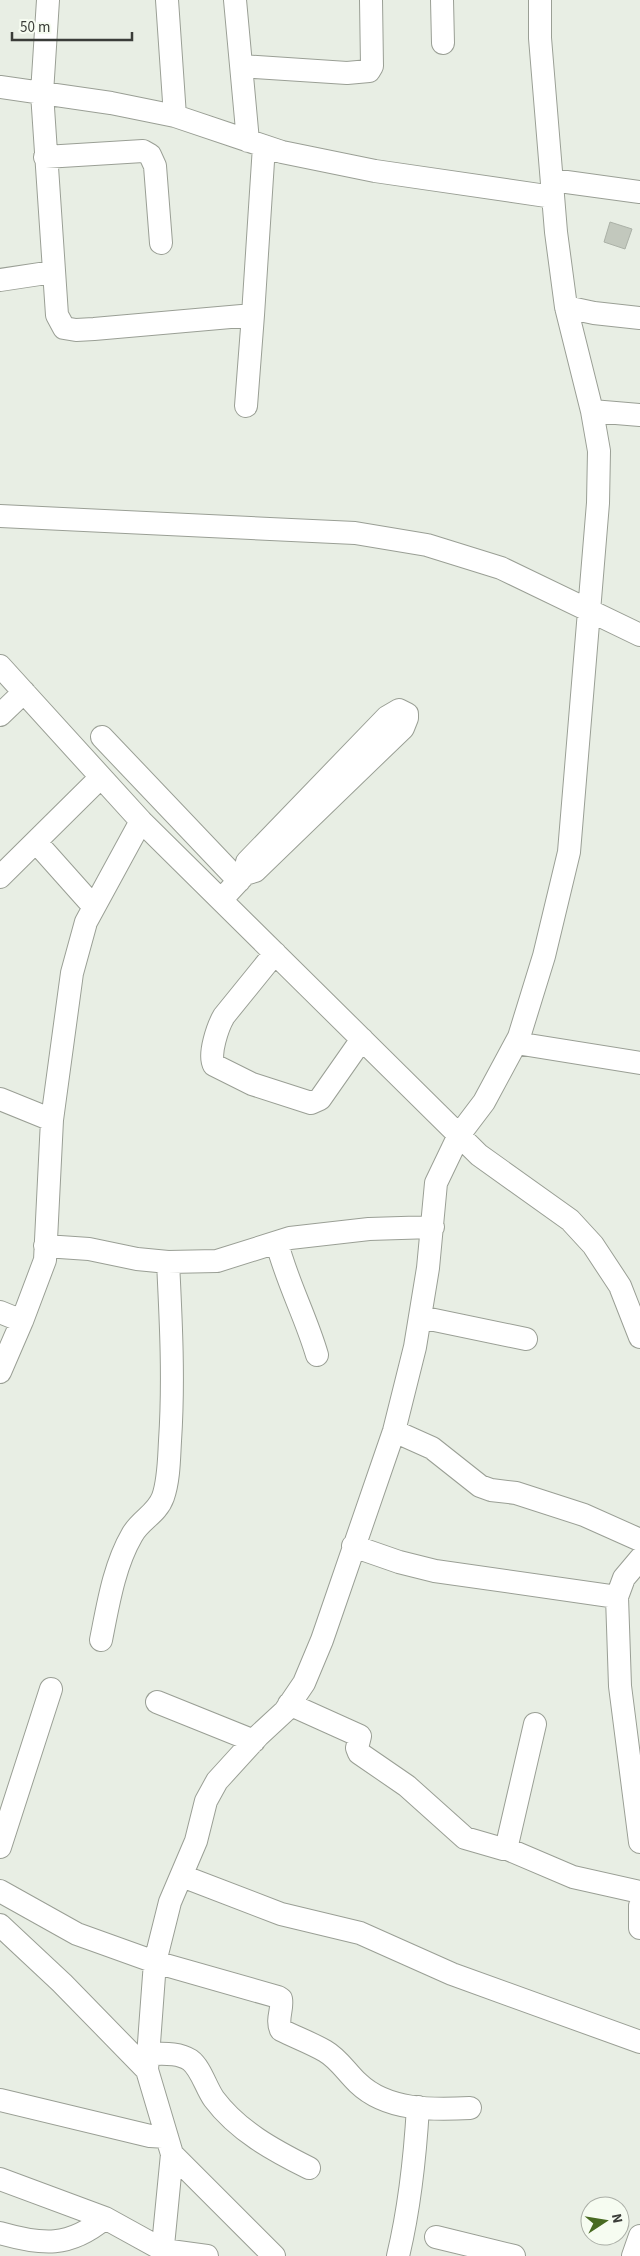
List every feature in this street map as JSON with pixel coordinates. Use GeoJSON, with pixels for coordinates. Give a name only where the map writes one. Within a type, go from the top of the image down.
{"type":"FeatureCollection","features":[{"type":"Feature","properties":{"kind":"street"},"geometry":{"type":"LineString","coordinates":[[48,0],[42,93],[57,315],[64,328],[76,330],[94,329],[253,315]]}},
{"type":"Feature","properties":{"kind":"street"},"geometry":{"type":"LineString","coordinates":[[167,0],[175,116]]}},
{"type":"Feature","properties":{"kind":"street"},"geometry":{"type":"LineString","coordinates":[[235,0],[241,66],[256,143],[253,315],[246,406]]}},
{"type":"Feature","properties":{"kind":"street"},"geometry":{"type":"LineString","coordinates":[[241,66],[347,73],[369,71],[372,66],[371,0]]}},
{"type":"Feature","properties":{"kind":"street"},"geometry":{"type":"LineString","coordinates":[[442,0],[443,43]]}},
{"type":"Feature","properties":{"kind":"street"},"geometry":{"type":"LineString","coordinates":[[163,2253],[170,2145],[148,2062],[151,1990],[155,1962],[170,1902],[196,1841],[206,1801],[217,1782],[289,1704],[304,1683],[322,1640],[394,1431],[415,1348],[433,1227],[436,1183],[460,1135],[484,1102],[516,1043],[544,956],[568,852],[598,503],[599,451],[592,411],[566,307],[540,38],[540,0]]}},
{"type":"Feature","properties":{"kind":"street"},"geometry":{"type":"LineString","coordinates":[[0,87],[111,103],[175,116],[282,152],[375,171],[553,188],[640,192]]}},
{"type":"Feature","properties":{"kind":"street"},"geometry":{"type":"LineString","coordinates":[[46,157],[144,151],[150,155],[155,166],[161,243]]}},
{"type":"Feature","properties":{"kind":"street"},"geometry":{"type":"LineString","coordinates":[[0,280],[53,272]]}},
{"type":"Feature","properties":{"kind":"street"},"geometry":{"type":"LineString","coordinates":[[566,307],[594,313],[640,318]]}},
{"type":"Feature","properties":{"kind":"street"},"geometry":{"type":"LineString","coordinates":[[592,411],[640,415]]}},
{"type":"Feature","properties":{"kind":"street"},"geometry":{"type":"LineString","coordinates":[[0,516],[355,533],[427,545],[501,568],[640,635]]}},
{"type":"Feature","properties":{"kind":"street"},"geometry":{"type":"LineString","coordinates":[[0,666],[141,820],[479,1155],[570,1220],[593,1245],[620,1286],[640,1336]]}},
{"type":"Feature","properties":{"kind":"street"},"geometry":{"type":"LineString","coordinates":[[0,715],[24,692]]}},
{"type":"Feature","properties":{"kind":"street"},"geometry":{"type":"LineString","coordinates":[[221,900],[242,878],[255,871],[403,728],[408,718],[404,710],[392,713],[246,862],[242,878]]}},
{"type":"Feature","properties":{"kind":"street"},"geometry":{"type":"LineString","coordinates":[[102,738],[242,878]]}},
{"type":"Feature","properties":{"kind":"street"},"geometry":{"type":"LineString","coordinates":[[0,877],[101,777]]}},
{"type":"Feature","properties":{"kind":"street"},"geometry":{"type":"LineString","coordinates":[[0,1372],[41,1275],[45,1260],[52,1120],[72,973],[86,922],[141,820]]}},
{"type":"Feature","properties":{"kind":"street"},"geometry":{"type":"LineString","coordinates":[[36,842],[94,907]]}},
{"type":"Feature","properties":{"kind":"street"},"geometry":{"type":"LineString","coordinates":[[276,953],[224,1016],[219,1025],[211,1057],[214,1065],[252,1084],[311,1103],[320,1099],[362,1039]]}},
{"type":"Feature","properties":{"kind":"street"},"geometry":{"type":"LineString","coordinates":[[516,1043],[640,1063]]}},
{"type":"Feature","properties":{"kind":"street"},"geometry":{"type":"LineString","coordinates":[[0,1099],[52,1120]]}},
{"type":"Feature","properties":{"kind":"street"},"geometry":{"type":"LineString","coordinates":[[45,1246],[89,1249],[137,1259],[168,1262],[217,1261],[290,1238],[369,1229],[433,1227]]}},
{"type":"Feature","properties":{"kind":"street"},"geometry":{"type":"LineString","coordinates":[[277,1243],[284,1269],[309,1329],[317,1355]]}},
{"type":"Feature","properties":{"kind":"street"},"geometry":{"type":"LineString","coordinates":[[101,1640],[107,1609],[126,1547],[133,1532],[156,1510],[163,1497],[167,1474],[172,1404],[168,1262]]}},
{"type":"Feature","properties":{"kind":"street"},"geometry":{"type":"LineString","coordinates":[[0,1312],[22,1321]]}},
{"type":"Feature","properties":{"kind":"street"},"geometry":{"type":"LineString","coordinates":[[420,1317],[526,1339]]}},
{"type":"Feature","properties":{"kind":"street"},"geometry":{"type":"LineString","coordinates":[[394,1431],[432,1448],[480,1486],[491,1490],[516,1493],[584,1515],[640,1540]]}},
{"type":"Feature","properties":{"kind":"street"},"geometry":{"type":"LineString","coordinates":[[353,1546],[399,1562],[435,1571],[617,1597]]}},
{"type":"Feature","properties":{"kind":"street"},"geometry":{"type":"LineString","coordinates":[[640,1559],[624,1578],[617,1597],[620,1686],[640,1842]]}},
{"type":"Feature","properties":{"kind":"street"},"geometry":{"type":"LineString","coordinates":[[0,1847],[51,1689]]}},
{"type":"Feature","properties":{"kind":"street"},"geometry":{"type":"LineString","coordinates":[[157,1702],[254,1741]]}},
{"type":"Feature","properties":{"kind":"street"},"geometry":{"type":"LineString","coordinates":[[289,1704],[360,1736],[357,1748],[359,1753],[406,1786],[465,1838],[505,1848],[573,1877],[640,1892]]}},
{"type":"Feature","properties":{"kind":"street"},"geometry":{"type":"LineString","coordinates":[[505,1848],[535,1724]]}},
{"type":"Feature","properties":{"kind":"street"},"geometry":{"type":"LineString","coordinates":[[182,1876],[281,1914],[360,1933],[452,1974],[640,2042]]}},
{"type":"Feature","properties":{"kind":"street"},"geometry":{"type":"LineString","coordinates":[[0,1892],[77,1934],[155,1962],[278,1997],[281,1999],[282,2005],[278,2019],[280,2030],[327,2052],[343,2066],[358,2084],[388,2102],[431,2110],[470,2108]]}},
{"type":"Feature","properties":{"kind":"street"},"geometry":{"type":"LineString","coordinates":[[640,1906],[640,1928]]}},
{"type":"Feature","properties":{"kind":"street"},"geometry":{"type":"LineString","coordinates":[[42,1916],[8,1932],[148,2062]]}},
{"type":"Feature","properties":{"kind":"street"},"geometry":{"type":"LineString","coordinates":[[148,2062],[175,2054],[192,2061],[214,2099],[233,2120],[275,2151],[309,2168]]}},
{"type":"Feature","properties":{"kind":"street"},"geometry":{"type":"LineString","coordinates":[[0,2100],[150,2136],[170,2145],[260,2251]]}},
{"type":"Feature","properties":{"kind":"street"},"geometry":{"type":"LineString","coordinates":[[398,2256],[408,2211],[414,2170],[418,2107]]}},
{"type":"Feature","properties":{"kind":"street"},"geometry":{"type":"LineString","coordinates":[[0,2179],[105,2218],[163,2253],[207,2256]]}},
{"type":"Feature","properties":{"kind":"street"},"geometry":{"type":"LineString","coordinates":[[0,2233],[25,2240],[59,2242],[92,2228],[105,2218]]}},
{"type":"Feature","properties":{"kind":"street"},"geometry":{"type":"LineString","coordinates":[[633,2256],[640,2236]]}},
{"type":"Feature","properties":{"kind":"street"},"geometry":{"type":"LineString","coordinates":[[436,2237],[514,2256]]}},
{"type":"Feature","properties":{"kind":"building"},"geometry":{"type":"Polygon","coordinates":[[[610,222],[632,229],[625,249],[604,242],[610,222]]]}}]}
